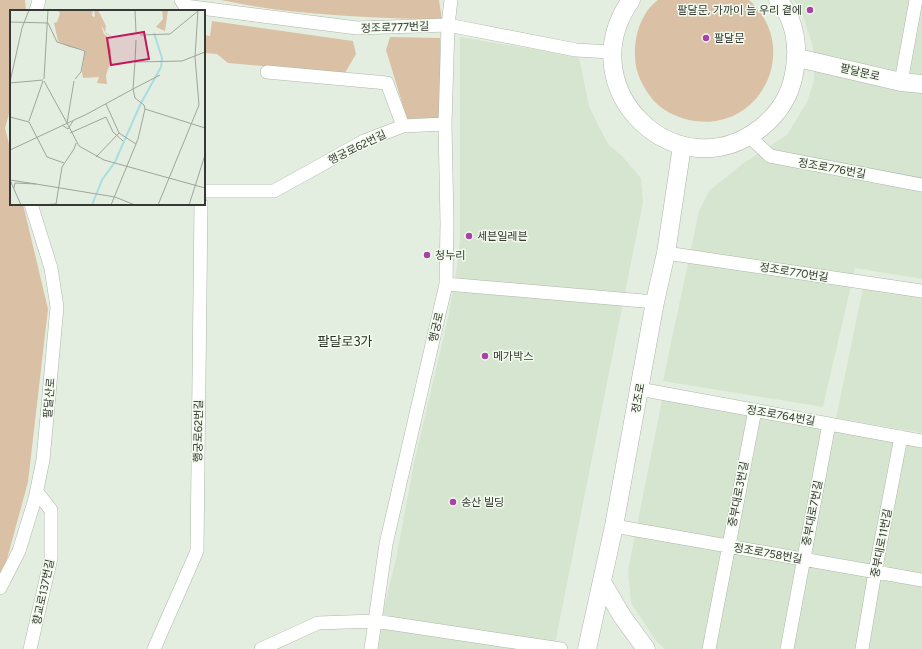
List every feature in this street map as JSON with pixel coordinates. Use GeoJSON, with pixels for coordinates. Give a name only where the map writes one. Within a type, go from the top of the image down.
{"type":"FeatureCollection","features":[{"type":"Feature","properties":{"kind":"street"},"geometry":{"type":"LineString","coordinates":[[36,10],[38,0]]}},
{"type":"Feature","properties":{"kind":"street","name":"정조로777번길"},"geometry":{"type":"LineString","coordinates":[[181,0],[185,6],[357,28],[448,26],[576,50],[611,52]]}},
{"type":"Feature","properties":{"kind":"street","name":"행궁로"},"geometry":{"type":"LineString","coordinates":[[371,649],[386,544],[446,284],[447,223],[445,124],[448,26],[451,0]]}},
{"type":"Feature","properties":{"kind":"street"},"geometry":{"type":"LineString","coordinates":[[631,0],[623,11],[615,31],[611,52],[616,83],[630,112],[653,133],[682,146],[705,148],[728,145],[750,137],[775,117],[791,89],[798,58],[794,30],[778,0]]}},
{"type":"Feature","properties":{"kind":"street"},"geometry":{"type":"LineString","coordinates":[[901,82],[916,0]]}},
{"type":"Feature","properties":{"kind":"street","name":"팔달문로"},"geometry":{"type":"LineString","coordinates":[[798,58],[901,82],[922,84]]}},
{"type":"Feature","properties":{"kind":"street"},"geometry":{"type":"LineString","coordinates":[[267,72],[387,83],[403,126]]}},
{"type":"Feature","properties":{"kind":"street","name":"행궁로62번길"},"geometry":{"type":"LineString","coordinates":[[205,191],[274,191],[364,141],[403,126],[445,124]]}},
{"type":"Feature","properties":{"kind":"street","name":"정조로776번길"},"geometry":{"type":"LineString","coordinates":[[750,137],[770,156],[922,185]]}},
{"type":"Feature","properties":{"kind":"street","name":"정조로"},"geometry":{"type":"LineString","coordinates":[[587,649],[614,526],[655,302],[666,253],[682,146]]}},
{"type":"Feature","properties":{"kind":"street","name":"팔달산로"},"geometry":{"type":"LineString","coordinates":[[0,588],[19,551],[44,460],[57,307],[51,268],[31,205]]}},
{"type":"Feature","properties":{"kind":"street","name":"행궁로62번길"},"geometry":{"type":"LineString","coordinates":[[154,649],[197,551],[201,205]]}},
{"type":"Feature","properties":{"kind":"street","name":"정조로770번길"},"geometry":{"type":"LineString","coordinates":[[666,253],[922,291]]}},
{"type":"Feature","properties":{"kind":"street"},"geometry":{"type":"LineString","coordinates":[[446,284],[655,302]]}},
{"type":"Feature","properties":{"kind":"street","name":"정조로764번길"},"geometry":{"type":"LineString","coordinates":[[639,389],[922,441]]}},
{"type":"Feature","properties":{"kind":"street","name":"중부대로3번길"},"geometry":{"type":"LineString","coordinates":[[709,649],[755,410]]}},
{"type":"Feature","properties":{"kind":"street","name":"중부대로7번길"},"geometry":{"type":"LineString","coordinates":[[787,649],[829,424]]}},
{"type":"Feature","properties":{"kind":"street","name":"중부대로11번길"},"geometry":{"type":"LineString","coordinates":[[862,649],[901,437]]}},
{"type":"Feature","properties":{"kind":"street","name":"향교로137번길"},"geometry":{"type":"LineString","coordinates":[[30,649],[51,558],[52,510],[36,492]]}},
{"type":"Feature","properties":{"kind":"street","name":"정조로758번길"},"geometry":{"type":"LineString","coordinates":[[614,526],[922,580]]}},
{"type":"Feature","properties":{"kind":"street"},"geometry":{"type":"LineString","coordinates":[[602,582],[622,616],[646,649]]}},
{"type":"Feature","properties":{"kind":"street"},"geometry":{"type":"LineString","coordinates":[[261,649],[318,623],[375,621],[561,649]]}},
{"type":"Feature","properties":{"kind":"shaded area"},"geometry":{"type":"Polygon","coordinates":[[[0,0],[25,0],[26,10],[10,10],[10,110],[5,128],[10,148],[10,205],[23,205],[48,309],[28,482],[6,563],[0,574],[0,0]]]}},
{"type":"Feature","properties":{"kind":"shaded area"},"geometry":{"type":"Polygon","coordinates":[[[221,0],[439,0],[442,20],[303,13],[221,0]]]}},
{"type":"Feature","properties":{"kind":"shaded area"},"geometry":{"type":"Polygon","coordinates":[[[658,0],[749,0],[765,20],[772,41],[772,63],[766,84],[753,101],[736,114],[714,121],[689,120],[679,117],[665,110],[653,100],[638,74],[635,62],[635,49],[637,33],[643,18],[652,5],[658,0]]]}},
{"type":"Feature","properties":{"kind":"shaded area"},"geometry":{"type":"Polygon","coordinates":[[[793,0],[922,0],[922,279],[855,268],[823,407],[663,381],[699,211],[709,191],[745,162],[787,135],[807,102],[814,81],[813,47],[801,10],[793,0]]]}},
{"type":"Feature","properties":{"kind":"shaded area"},"geometry":{"type":"Polygon","coordinates":[[[212,21],[353,41],[356,54],[345,73],[228,63],[217,54],[205,53],[205,35],[210,36],[212,21]]]}},
{"type":"Feature","properties":{"kind":"shaded area"},"geometry":{"type":"Polygon","coordinates":[[[390,37],[440,38],[441,118],[407,119],[386,50],[390,37]]]}},
{"type":"Feature","properties":{"kind":"shaded area"},"geometry":{"type":"Polygon","coordinates":[[[460,37],[579,57],[589,106],[599,127],[609,145],[621,155],[641,178],[643,203],[554,649],[378,649],[384,608],[396,559],[414,463],[448,318],[456,273],[460,241],[460,37]]]}},
{"type":"Feature","properties":{"kind":"shaded area"},"geometry":{"type":"Polygon","coordinates":[[[863,288],[922,297],[922,433],[836,418],[863,288]]]}},
{"type":"Feature","properties":{"kind":"shaded area"},"geometry":{"type":"Polygon","coordinates":[[[662,400],[922,445],[922,649],[665,649],[657,642],[631,603],[628,570],[662,400]]]}},
{"type":"Feature","properties":{"kind":"place","name":"팔달문, 가까이 늘 우리 곁에"},"geometry":{"type":"Point","coordinates":[810,10]}},
{"type":"Feature","properties":{"kind":"place","name":"팔달문"},"geometry":{"type":"Point","coordinates":[706,38]}},
{"type":"Feature","properties":{"kind":"place","name":"세븐일레븐"},"geometry":{"type":"Point","coordinates":[469,236]}},
{"type":"Feature","properties":{"kind":"place","name":"청누리"},"geometry":{"type":"Point","coordinates":[427,255]}},
{"type":"Feature","properties":{"kind":"place","name":"메가박스"},"geometry":{"type":"Point","coordinates":[485,356]}},
{"type":"Feature","properties":{"kind":"place","name":"송산 빌딩"},"geometry":{"type":"Point","coordinates":[453,502]}},
{"type":"Feature","properties":{"kind":"district","name":"팔달로3가"},"geometry":{"type":"Point","coordinates":[345,341]}}]}
